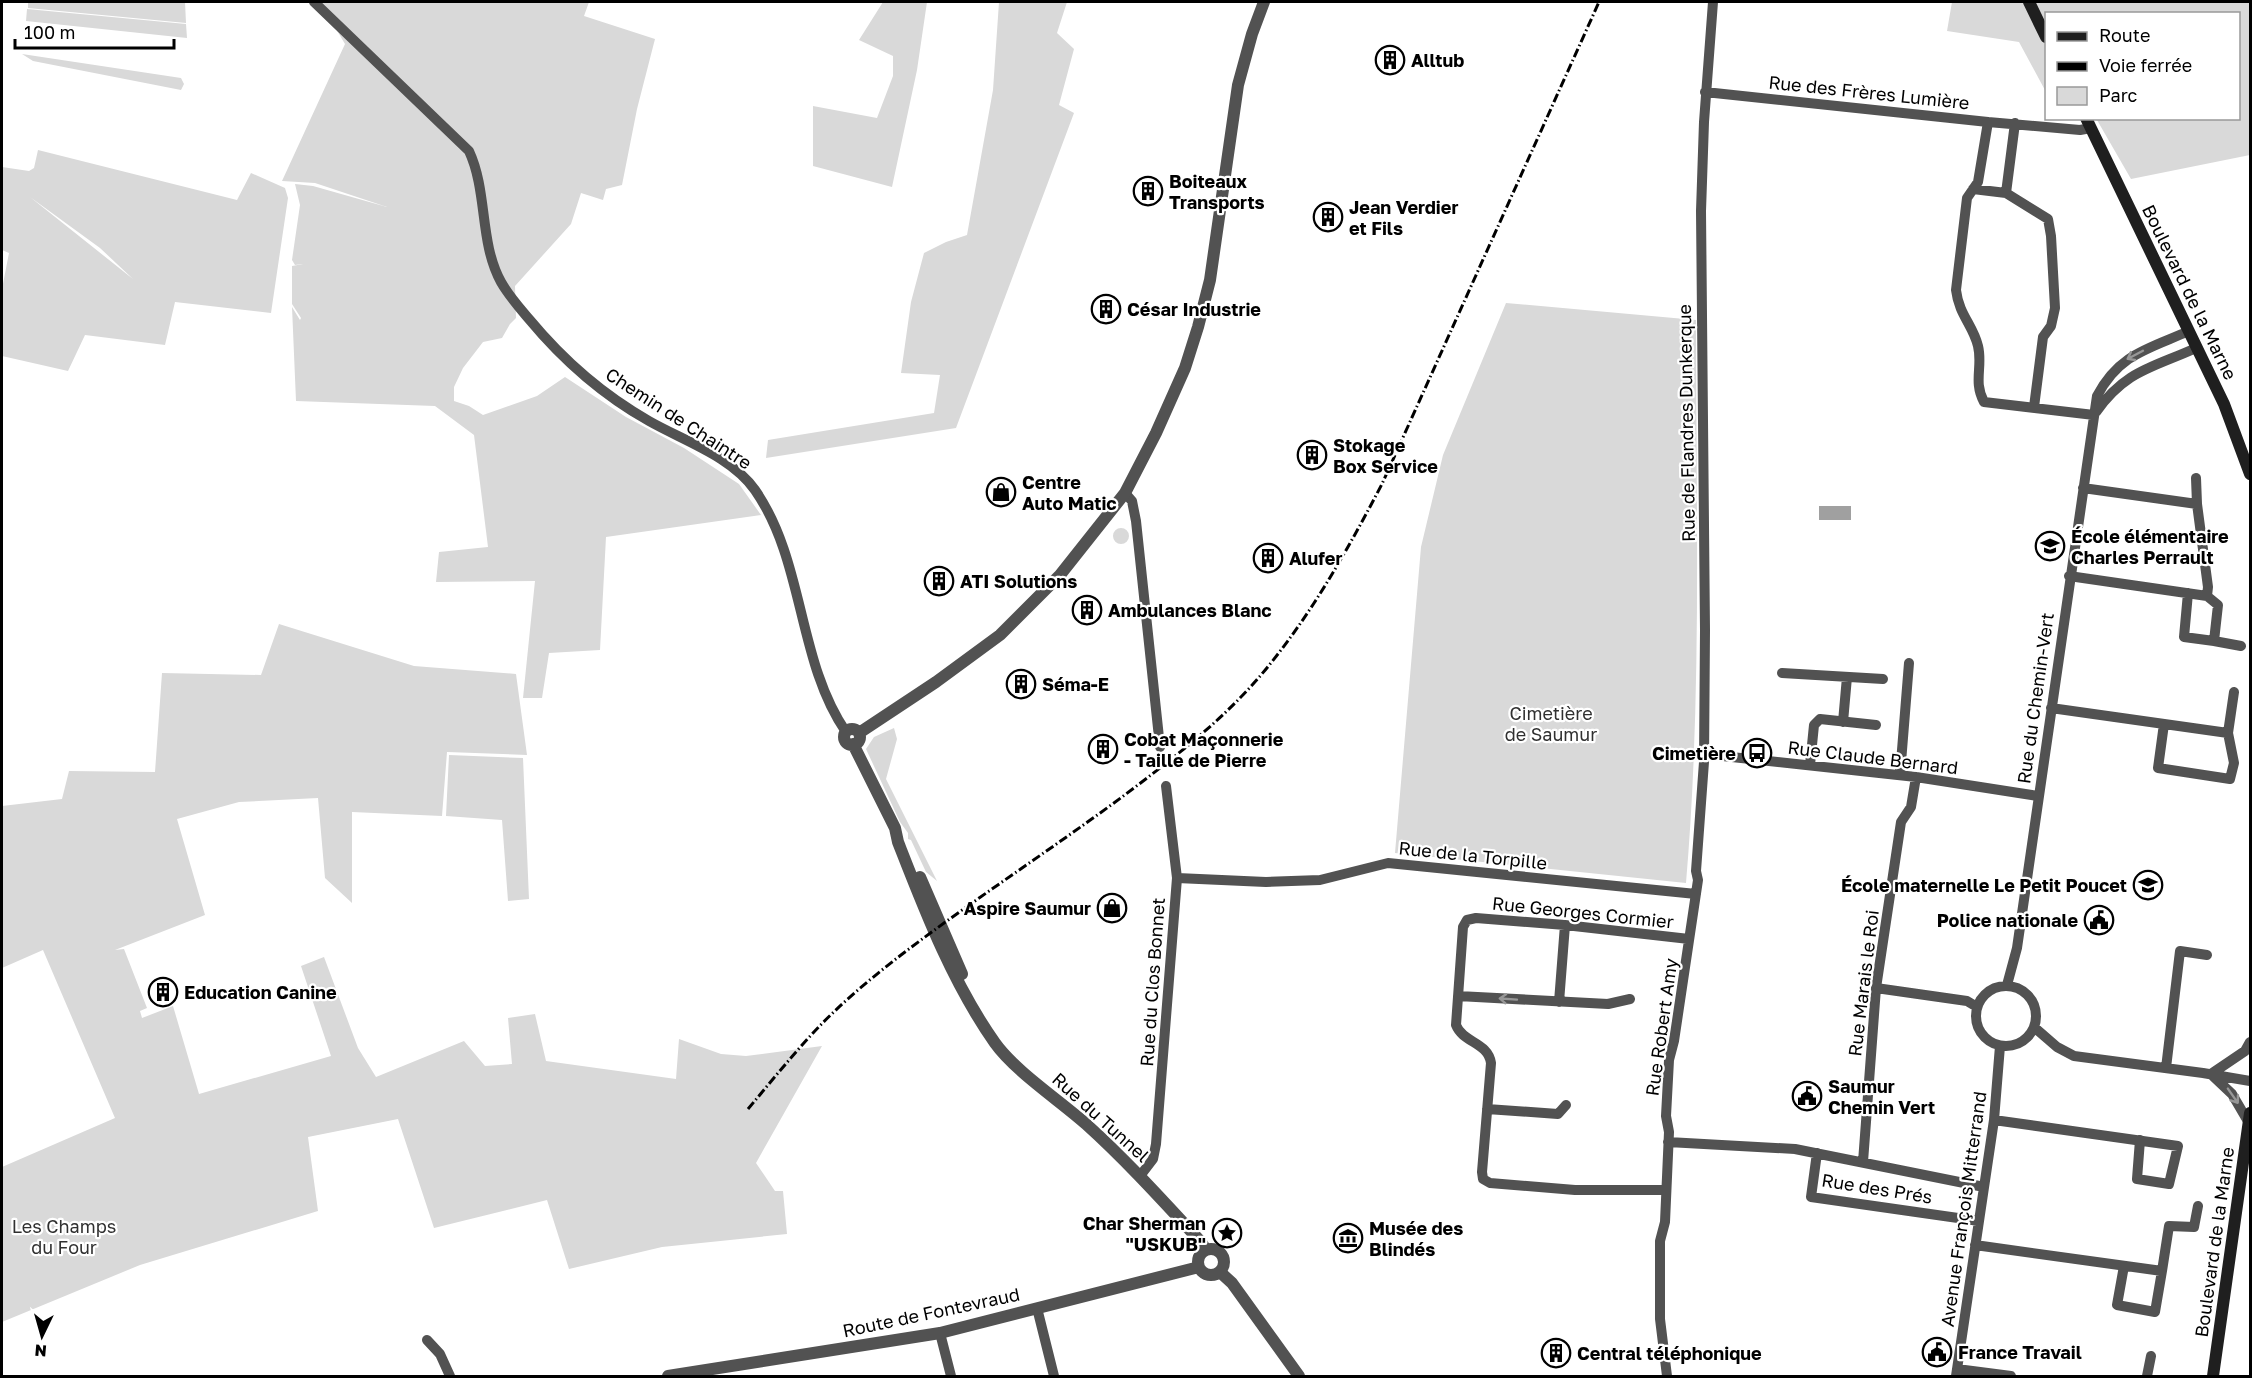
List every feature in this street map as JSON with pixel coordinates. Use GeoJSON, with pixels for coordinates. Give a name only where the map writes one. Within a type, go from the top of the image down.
{"type":"FeatureCollection","features":[{"type":"Feature","properties":{"kind":"main road"},"geometry":{"type":"LineString","coordinates":[[2029,2],[2045,35]]}},
{"type":"Feature","properties":{"kind":"main road","name":"Boulevard de la Marne"},"geometry":{"type":"LineString","coordinates":[[2089,123],[2224,404],[2250,474]]}},
{"type":"Feature","properties":{"kind":"main road","name":"Boulevard de la Marne"},"geometry":{"type":"LineString","coordinates":[[2213,1377],[2250,1118]]}},
{"type":"Feature","properties":{"kind":"street","name":"Chemin de Chaintre"},"geometry":{"type":"LineString","coordinates":[[314,2],[469,151],[475,164],[484,226],[501,282],[543,335],[574,367],[609,396],[729,465],[755,490],[778,534],[790,569],[822,687],[846,732]]}},
{"type":"Feature","properties":{"kind":"street"},"geometry":{"type":"LineString","coordinates":[[859,733],[936,682],[1000,634],[1060,575],[1125,493],[1156,433],[1185,368],[1197,327],[1212,270],[1238,85],[1252,34],[1264,2]]}},
{"type":"Feature","properties":{"kind":"street","name":"Rue de Flandres Dunkerque"},"geometry":{"type":"LineString","coordinates":[[1704,754],[1701,210],[1706,92],[1713,2]]}},
{"type":"Feature","properties":{"kind":"street","name":"Rue des Frères Lumière"},"geometry":{"type":"LineString","coordinates":[[1706,92],[1988,122],[1978,182],[1967,198],[1956,290],[1958,305],[1976,339],[1979,350],[1978,391],[1984,402],[2094,415]]}},
{"type":"Feature","properties":{"kind":"street"},"geometry":{"type":"LineString","coordinates":[[1988,122],[2080,130],[2089,123]]}},
{"type":"Feature","properties":{"kind":"street"},"geometry":{"type":"LineString","coordinates":[[2006,193],[2015,123]]}},
{"type":"Feature","properties":{"kind":"street"},"geometry":{"type":"LineString","coordinates":[[1973,189],[2006,193],[2048,219],[2055,308],[2051,326],[2043,337],[2034,407]]}},
{"type":"Feature","properties":{"kind":"street","name":"Rue du Chemin-Vert"},"geometry":{"type":"LineString","coordinates":[[2007,985],[2017,948],[2097,396],[2105,380],[2131,356],[2189,331]]}},
{"type":"Feature","properties":{"kind":"street"},"geometry":{"type":"LineString","coordinates":[[2094,415],[2106,398],[2129,377],[2196,348]]}},
{"type":"Feature","properties":{"kind":"street"},"geometry":{"type":"LineString","coordinates":[[2196,478],[2207,596]]}},
{"type":"Feature","properties":{"kind":"street"},"geometry":{"type":"LineString","coordinates":[[2083,488],[2197,504]]}},
{"type":"Feature","properties":{"kind":"street"},"geometry":{"type":"LineString","coordinates":[[1125,493],[1131,501],[1136,521],[1160,747]]}},
{"type":"Feature","properties":{"kind":"street"},"geometry":{"type":"LineString","coordinates":[[2070,576],[2207,596],[2218,605],[2214,641]]}},
{"type":"Feature","properties":{"kind":"street"},"geometry":{"type":"LineString","coordinates":[[2188,593],[2184,637],[2241,646]]}},
{"type":"Feature","properties":{"kind":"street"},"geometry":{"type":"LineString","coordinates":[[1900,775],[1909,663]]}},
{"type":"Feature","properties":{"kind":"street"},"geometry":{"type":"LineString","coordinates":[[1782,673],[1883,679]]}},
{"type":"Feature","properties":{"kind":"street"},"geometry":{"type":"LineString","coordinates":[[1843,722],[1847,677]]}},
{"type":"Feature","properties":{"kind":"street"},"geometry":{"type":"LineString","coordinates":[[2164,724],[2158,768],[2230,779],[2234,763],[2228,734],[2234,692]]}},
{"type":"Feature","properties":{"kind":"street"},"geometry":{"type":"LineString","coordinates":[[2051,708],[2228,734]]}},
{"type":"Feature","properties":{"kind":"street"},"geometry":{"type":"LineString","coordinates":[[1810,765],[1814,725],[1820,719],[1876,725]]}},
{"type":"Feature","properties":{"kind":"street"},"geometry":{"type":"LineString","coordinates":[[853,729],[859,733],[859,740],[853,744],[846,741],[844,736],[846,732],[853,729]]}},
{"type":"Feature","properties":{"kind":"street","name":"Rue du Tunnel"},"geometry":{"type":"LineString","coordinates":[[853,744],[895,828],[898,842],[934,931],[959,984],[995,1043],[1006,1057],[1087,1125],[1140,1176],[1206,1250]]}},
{"type":"Feature","properties":{"kind":"street","name":"Rue Claude Bernard"},"geometry":{"type":"LineString","coordinates":[[1704,754],[1916,777],[2038,796]]}},
{"type":"Feature","properties":{"kind":"street","name":"Rue Robert Amy"},"geometry":{"type":"LineString","coordinates":[[1667,1377],[1660,1319],[1660,1241],[1665,1222],[1668,1142],[1666,1116],[1670,1060],[1698,880],[1696,871],[1704,754]]}},
{"type":"Feature","properties":{"kind":"street","name":"Rue Marais le Roi"},"geometry":{"type":"LineString","coordinates":[[1863,1161],[1876,988],[1901,822],[1911,807],[1916,777]]}},
{"type":"Feature","properties":{"kind":"street","name":"Rue du Clos Bonnet"},"geometry":{"type":"LineString","coordinates":[[1140,1176],[1153,1160],[1156,1144],[1177,878],[1166,786]]}},
{"type":"Feature","properties":{"kind":"street","name":"Rue de la Torpille"},"geometry":{"type":"LineString","coordinates":[[1177,878],[1266,882],[1320,880],[1388,863],[1696,894]]}},
{"type":"Feature","properties":{"kind":"street","name":"Rue Georges Cormier"},"geometry":{"type":"LineString","coordinates":[[1666,1191],[1575,1190],[1490,1184],[1483,1179],[1490,1056],[1487,1051],[1458,1030],[1456,1025],[1463,927],[1467,920],[1476,918],[1689,939]]}},
{"type":"Feature","properties":{"kind":"street"},"geometry":{"type":"LineString","coordinates":[[1559,1002],[1565,925]]}},
{"type":"Feature","properties":{"kind":"street"},"geometry":{"type":"LineString","coordinates":[[2166,1068],[2180,951],[2207,955]]}},
{"type":"Feature","properties":{"kind":"street"},"geometry":{"type":"LineString","coordinates":[[2007,985],[2017,987],[2031,999],[2036,1018],[2029,1036],[2011,1046],[2000,1046],[1983,1036],[1977,1027],[1975,1017],[1981,998],[1988,991],[1997,986],[2007,985]]}},
{"type":"Feature","properties":{"kind":"street"},"geometry":{"type":"LineString","coordinates":[[1876,988],[1967,1001],[1977,1007]]}},
{"type":"Feature","properties":{"kind":"street"},"geometry":{"type":"LineString","coordinates":[[1458,996],[1608,1004],[1630,999]]}},
{"type":"Feature","properties":{"kind":"street"},"geometry":{"type":"LineString","coordinates":[[2034,1027],[2057,1047],[2074,1056],[2250,1081]]}},
{"type":"Feature","properties":{"kind":"street"},"geometry":{"type":"LineString","coordinates":[[2211,1074],[2245,1051],[2250,1042]]}},
{"type":"Feature","properties":{"kind":"street","name":"Avenue François Mitterrand"},"geometry":{"type":"LineString","coordinates":[[1957,1373],[1994,1120],[2000,1046]]}},
{"type":"Feature","properties":{"kind":"street"},"geometry":{"type":"LineString","coordinates":[[2211,1074],[2232,1094],[2250,1118]]}},
{"type":"Feature","properties":{"kind":"street"},"geometry":{"type":"LineString","coordinates":[[1488,1109],[1558,1114],[1566,1105]]}},
{"type":"Feature","properties":{"kind":"street"},"geometry":{"type":"LineString","coordinates":[[1994,1120],[2140,1140],[2178,1146],[2169,1184],[2137,1179],[2140,1140]]}},
{"type":"Feature","properties":{"kind":"street","name":"Rue des Prés"},"geometry":{"type":"LineString","coordinates":[[1668,1142],[1795,1149],[1984,1187]]}},
{"type":"Feature","properties":{"kind":"street","name":"Rue des Prés"},"geometry":{"type":"LineString","coordinates":[[1817,1153],[1811,1197],[1979,1221]]}},
{"type":"Feature","properties":{"kind":"street"},"geometry":{"type":"LineString","coordinates":[[2124,1266],[2117,1305],[2155,1312],[2169,1226],[2194,1227],[2198,1206]]}},
{"type":"Feature","properties":{"kind":"street"},"geometry":{"type":"LineString","coordinates":[[1976,1245],[2162,1271]]}},
{"type":"Feature","properties":{"kind":"street"},"geometry":{"type":"LineString","coordinates":[[1206,1250],[1215,1251],[1221,1255],[1223,1263],[1220,1272],[1208,1275],[1199,1267],[1199,1257],[1206,1250]]}},
{"type":"Feature","properties":{"kind":"street","name":"Route de Fontevraud"},"geometry":{"type":"LineString","coordinates":[[668,1377],[940,1333],[1199,1267]]}},
{"type":"Feature","properties":{"kind":"street"},"geometry":{"type":"LineString","coordinates":[[1220,1272],[1232,1283],[1299,1377]]}},
{"type":"Feature","properties":{"kind":"street"},"geometry":{"type":"LineString","coordinates":[[1037,1308],[1054,1377]]}},
{"type":"Feature","properties":{"kind":"street"},"geometry":{"type":"LineString","coordinates":[[940,1333],[951,1377]]}},
{"type":"Feature","properties":{"kind":"street"},"geometry":{"type":"LineString","coordinates":[[427,1340],[440,1354],[450,1377]]}},
{"type":"Feature","properties":{"kind":"street"},"geometry":{"type":"LineString","coordinates":[[2147,1377],[2151,1356]]}},
{"type":"Feature","properties":{"kind":"street"},"geometry":{"type":"LineString","coordinates":[[1957,1373],[2011,1377]]}},
{"type":"Feature","properties":{"kind":"green space"},"geometry":{"type":"Polygon","coordinates":[[[28,2],[185,2],[186,23],[28,8],[28,2]]]}},
{"type":"Feature","properties":{"kind":"green space"},"geometry":{"type":"Polygon","coordinates":[[[320,2],[589,2],[584,16],[655,39],[637,109],[622,185],[606,189],[603,200],[581,193],[571,224],[515,286],[516,318],[502,338],[483,342],[463,368],[454,387],[454,401],[469,406],[483,415],[537,396],[565,377],[626,417],[684,448],[739,484],[761,515],[606,537],[600,650],[549,653],[542,698],[523,698],[535,581],[436,582],[439,552],[488,547],[474,435],[435,406],[296,401],[292,307],[300,320],[301,318],[292,304],[292,266],[303,264],[295,265],[292,260],[300,205],[295,184],[313,186],[387,207],[315,183],[282,181],[345,44],[320,2]]]}},
{"type":"Feature","properties":{"kind":"green space"},"geometry":{"type":"Polygon","coordinates":[[[883,2],[927,2],[917,70],[892,187],[813,166],[813,106],[877,118],[893,76],[893,56],[859,40],[883,2]]]}},
{"type":"Feature","properties":{"kind":"green space"},"geometry":{"type":"Polygon","coordinates":[[[999,2],[1067,2],[1057,33],[1074,49],[1059,105],[1074,113],[956,428],[766,458],[768,440],[934,413],[940,375],[901,373],[911,302],[924,253],[967,235],[993,90],[999,2]]]}},
{"type":"Feature","properties":{"kind":"green space"},"geometry":{"type":"Polygon","coordinates":[[[1952,2],[2250,2],[2250,155],[2131,179],[2097,120],[2240,120],[2240,12],[2045,12],[2045,90],[2019,42],[1947,31],[1952,2]]]}},
{"type":"Feature","properties":{"kind":"green space"},"geometry":{"type":"Polygon","coordinates":[[[27,9],[186,24],[187,38],[26,21],[27,9]]]}},
{"type":"Feature","properties":{"kind":"green space"},"geometry":{"type":"Polygon","coordinates":[[[22,54],[181,78],[184,84],[181,90],[33,61],[22,54]]]}},
{"type":"Feature","properties":{"kind":"green space"},"geometry":{"type":"Polygon","coordinates":[[[38,150],[237,200],[251,173],[285,188],[288,198],[271,313],[175,302],[165,345],[85,335],[68,371],[2,356],[2,289],[9,253],[2,250],[2,167],[29,171],[34,168],[38,150]],[[30,197],[133,279],[100,248],[30,197]]]}},
{"type":"Feature","properties":{"kind":"green space","name":"Cimetière de Saumur"},"geometry":{"type":"Polygon","coordinates":[[[1506,303],[1696,320],[1696,672],[1686,883],[1395,853],[1421,547],[1443,455],[1506,303]]]}},
{"type":"Feature","properties":{"kind":"green space"},"geometry":{"type":"Polygon","coordinates":[[[1121,528],[1129,536],[1121,544],[1113,536],[1121,528]]]}},
{"type":"Feature","properties":{"kind":"green space","name":"Les Champs du Four"},"geometry":{"type":"Polygon","coordinates":[[[279,624],[414,666],[516,674],[527,755],[447,752],[442,816],[352,812],[352,903],[325,878],[318,798],[239,802],[177,819],[205,915],[115,950],[124,949],[147,1008],[140,1011],[142,1018],[173,1006],[199,1094],[331,1056],[301,966],[324,957],[358,1048],[376,1077],[464,1041],[485,1066],[512,1064],[508,1018],[535,1014],[546,1061],[676,1079],[679,1039],[721,1054],[746,1056],[822,1046],[756,1163],[775,1191],[783,1191],[787,1234],[662,1247],[569,1269],[547,1200],[434,1228],[398,1119],[308,1137],[318,1211],[140,1265],[2,1322],[2,1167],[115,1118],[43,950],[2,968],[2,806],[62,799],[69,771],[155,772],[162,673],[261,675],[279,624]]]}},
{"type":"Feature","properties":{"kind":"green space"},"geometry":{"type":"Polygon","coordinates":[[[894,728],[897,739],[886,779],[937,881],[926,872],[911,840],[908,839],[908,833],[900,822],[866,749],[874,737],[894,728]]]}},
{"type":"Feature","properties":{"kind":"green space"},"geometry":{"type":"Polygon","coordinates":[[[449,755],[523,758],[529,899],[508,901],[502,820],[446,816],[449,755]]]}},
{"type":"Feature","properties":{"kind":"shaded area"},"geometry":{"type":"Polygon","coordinates":[[[1819,506],[1851,506],[1851,520],[1819,520],[1819,506]]]}},
{"type":"Feature","properties":{"kind":"railway"},"geometry":{"type":"LineString","coordinates":[[748,1109],[813,1033],[855,992],[928,935],[1177,755],[1229,709],[1279,653],[1327,583],[1382,484],[1599,2]]}},
{"type":"Feature","properties":{"kind":"place","name":"Alltub"},"geometry":{"type":"Point","coordinates":[1390,60]}},
{"type":"Feature","properties":{"kind":"place","name":"Boiteaux Transports"},"geometry":{"type":"Point","coordinates":[1148,191]}},
{"type":"Feature","properties":{"kind":"place","name":"Jean Verdier et Fils"},"geometry":{"type":"Point","coordinates":[1328,217]}},
{"type":"Feature","properties":{"kind":"place","name":"César Industrie"},"geometry":{"type":"Point","coordinates":[1106,309]}},
{"type":"Feature","properties":{"kind":"place","name":"Stokage Box Service"},"geometry":{"type":"Point","coordinates":[1312,455]}},
{"type":"Feature","properties":{"kind":"place","name":"Centre Auto Matic"},"geometry":{"type":"Point","coordinates":[1001,492]}},
{"type":"Feature","properties":{"kind":"place","name":"École élémentaire Charles Perrault"},"geometry":{"type":"Point","coordinates":[2050,546]}},
{"type":"Feature","properties":{"kind":"place","name":"Alufer"},"geometry":{"type":"Point","coordinates":[1268,558]}},
{"type":"Feature","properties":{"kind":"place","name":"ATI Solutions"},"geometry":{"type":"Point","coordinates":[939,581]}},
{"type":"Feature","properties":{"kind":"place","name":"Ambulances Blanc"},"geometry":{"type":"Point","coordinates":[1087,610]}},
{"type":"Feature","properties":{"kind":"place","name":"Séma-E"},"geometry":{"type":"Point","coordinates":[1021,684]}},
{"type":"Feature","properties":{"kind":"place","name":"Cobat Maçonnerie - Taille de Pierre"},"geometry":{"type":"Point","coordinates":[1103,749]}},
{"type":"Feature","properties":{"kind":"place","name":"Cimetière"},"geometry":{"type":"Point","coordinates":[1757,753]}},
{"type":"Feature","properties":{"kind":"place","name":"École maternelle Le Petit Poucet"},"geometry":{"type":"Point","coordinates":[2148,885]}},
{"type":"Feature","properties":{"kind":"place","name":"Aspire Saumur"},"geometry":{"type":"Point","coordinates":[1112,908]}},
{"type":"Feature","properties":{"kind":"place","name":"Police nationale"},"geometry":{"type":"Point","coordinates":[2099,920]}},
{"type":"Feature","properties":{"kind":"place","name":"Education Canine"},"geometry":{"type":"Point","coordinates":[163,992]}},
{"type":"Feature","properties":{"kind":"place","name":"Saumur Chemin Vert"},"geometry":{"type":"Point","coordinates":[1807,1096]}},
{"type":"Feature","properties":{"kind":"place","name":"Char Sherman \"USKUB\""},"geometry":{"type":"Point","coordinates":[1227,1233]}},
{"type":"Feature","properties":{"kind":"place","name":"Musée des Blindés"},"geometry":{"type":"Point","coordinates":[1348,1238]}},
{"type":"Feature","properties":{"kind":"place","name":"France Travail"},"geometry":{"type":"Point","coordinates":[1937,1352]}},
{"type":"Feature","properties":{"kind":"place","name":"Central téléphonique"},"geometry":{"type":"Point","coordinates":[1556,1353]}}]}
